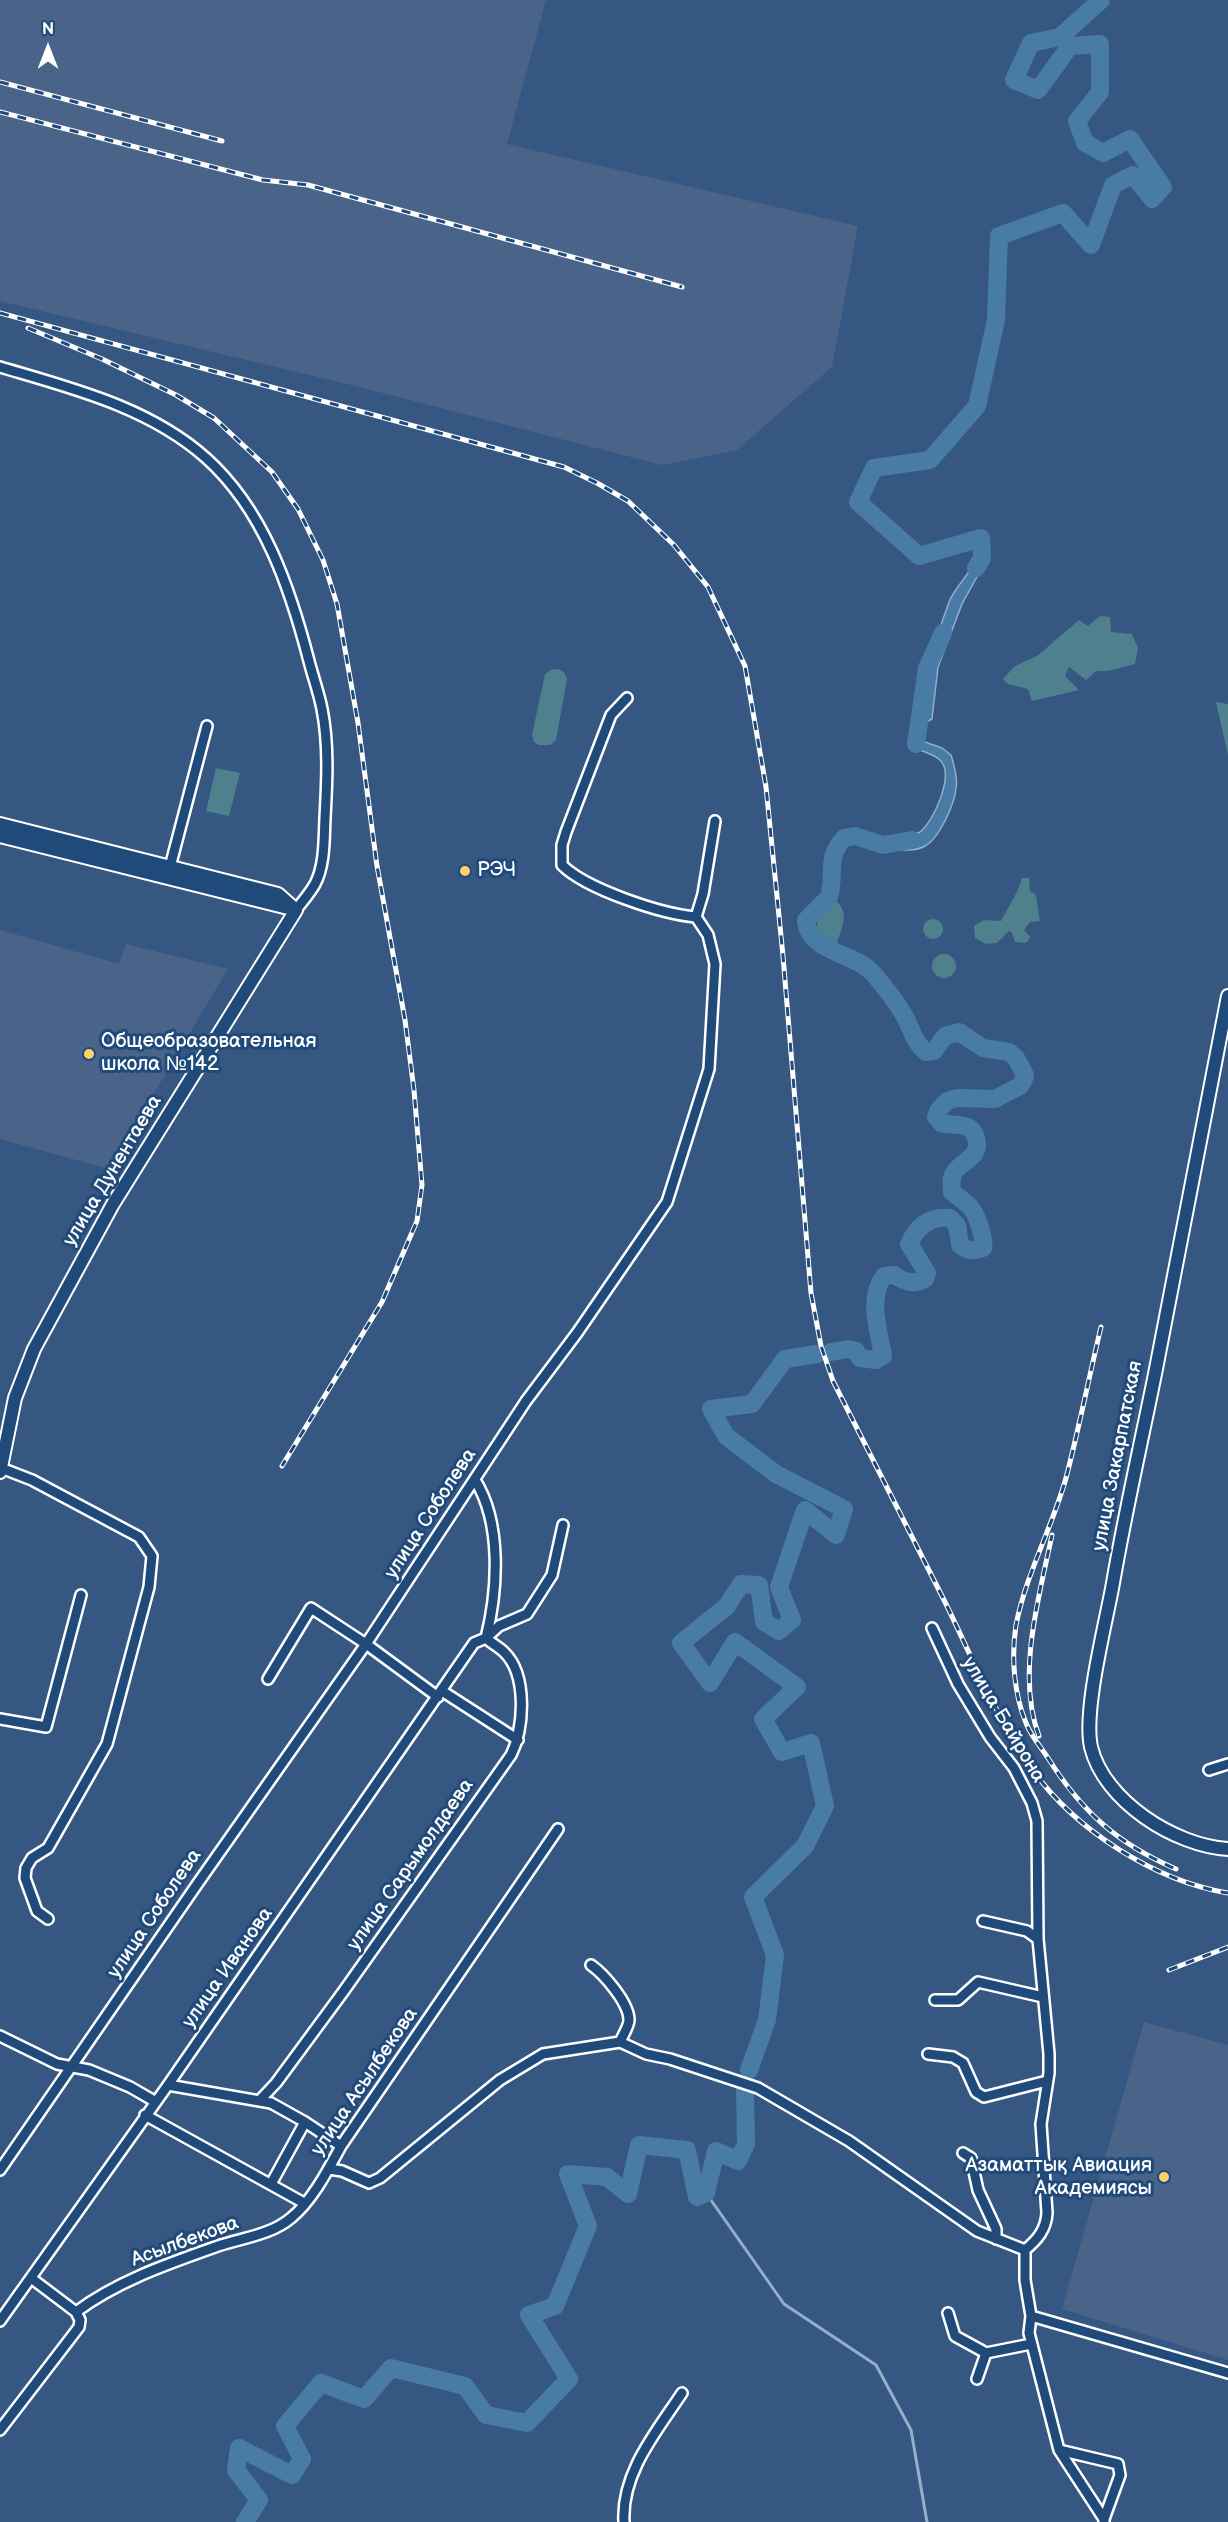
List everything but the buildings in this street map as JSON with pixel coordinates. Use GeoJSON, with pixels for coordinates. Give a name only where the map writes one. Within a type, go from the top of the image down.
{"type":"FeatureCollection","features":[{"type":"Feature","properties":{"kind":"street"},"geometry":{"type":"LineString","coordinates":[[0,367],[121,406],[159,424],[204,456],[225,477],[249,511],[275,555],[297,614],[322,710],[326,760],[323,857],[316,884],[296,910]]}},
{"type":"Feature","properties":{"kind":"street"},"geometry":{"type":"LineString","coordinates":[[627,698],[610,715],[566,832],[562,845],[562,865],[573,876],[589,884],[668,913],[696,917],[703,894],[715,821]]}},
{"type":"Feature","properties":{"kind":"street"},"geometry":{"type":"LineString","coordinates":[[170,867],[207,726]]}},
{"type":"Feature","properties":{"kind":"street"},"geometry":{"type":"LineString","coordinates":[[0,824],[278,894],[296,910]]}},
{"type":"Feature","properties":{"kind":"street"},"geometry":{"type":"LineString","coordinates":[[0,836],[275,907],[296,910]]}},
{"type":"Feature","properties":{"kind":"street","name":"улица Дунентаева"},"geometry":{"type":"LineString","coordinates":[[48,1920],[37,1911],[27,1884],[26,1868],[32,1858],[48,1848],[107,1744],[146,1598],[152,1556],[139,1537],[32,1480],[0,1470],[15,1398],[34,1349],[122,1189],[296,910]]}},
{"type":"Feature","properties":{"kind":"street","name":"улица Соболева"},"geometry":{"type":"LineString","coordinates":[[0,2170],[366,1644],[526,1401],[577,1333],[667,1202],[709,1069],[715,964],[708,935],[696,917]]}},
{"type":"Feature","properties":{"kind":"street","name":"улица Закарпатская"},"geometry":{"type":"LineString","coordinates":[[1228,996],[1122,1530],[1094,1688],[1089,1731],[1094,1757],[1102,1772],[1143,1816],[1181,1839],[1228,1849]]}},
{"type":"Feature","properties":{"kind":"street"},"geometry":{"type":"LineString","coordinates":[[475,1480],[486,1497],[491,1520],[496,1590],[486,1638]]}},
{"type":"Feature","properties":{"kind":"street","name":"улица Иванова"},"geometry":{"type":"LineString","coordinates":[[0,2321],[168,2085],[474,1643],[486,1638],[499,1626],[527,1614],[552,1575],[563,1526]]}},
{"type":"Feature","properties":{"kind":"street"},"geometry":{"type":"LineString","coordinates":[[0,1719],[46,1727],[81,1595]]}},
{"type":"Feature","properties":{"kind":"street"},"geometry":{"type":"LineString","coordinates":[[268,1679],[311,1608],[440,1694],[518,1740]]}},
{"type":"Feature","properties":{"kind":"street","name":"улица Байрона"},"geometry":{"type":"LineString","coordinates":[[932,1628],[958,1684],[990,1737],[1014,1768],[1032,1803],[1039,1839],[1038,1939],[1049,2054],[1041,2124],[1046,2223],[1037,2240],[1025,2250]]}},
{"type":"Feature","properties":{"kind":"street","name":"улица Сарымолдаева"},"geometry":{"type":"LineString","coordinates":[[260,2100],[283,2074],[511,1755],[518,1740],[523,1713],[517,1675],[505,1653],[486,1638]]}},
{"type":"Feature","properties":{"kind":"street"},"geometry":{"type":"LineString","coordinates":[[1209,1770],[1228,1764]]}},
{"type":"Feature","properties":{"kind":"street","name":"улица Асылбекова"},"geometry":{"type":"LineString","coordinates":[[304,2204],[329,2169],[340,2146],[558,1829]]}},
{"type":"Feature","properties":{"kind":"street"},"geometry":{"type":"LineString","coordinates":[[983,1921],[1027,1930],[1038,1939]]}},
{"type":"Feature","properties":{"kind":"street"},"geometry":{"type":"LineString","coordinates":[[591,1965],[602,1973],[628,2013],[630,2021],[620,2042]]}},
{"type":"Feature","properties":{"kind":"street"},"geometry":{"type":"LineString","coordinates":[[935,2000],[958,2000],[978,1982],[1043,1997]]}},
{"type":"Feature","properties":{"kind":"street"},"geometry":{"type":"LineString","coordinates":[[0,2036],[57,2064],[72,2069],[89,2070],[130,2086],[156,2102]]}},
{"type":"Feature","properties":{"kind":"street"},"geometry":{"type":"LineString","coordinates":[[329,2169],[342,2171],[369,2183],[380,2178],[456,2119],[500,2080],[543,2054],[620,2042],[646,2054],[670,2059],[758,2088],[849,2141],[977,2231],[1025,2250],[1024,2280],[1031,2316],[1029,2332],[1031,2344],[1059,2450],[1104,2520]]}},
{"type":"Feature","properties":{"kind":"street"},"geometry":{"type":"LineString","coordinates":[[928,2054],[953,2057],[963,2063],[976,2092],[984,2097],[1047,2081]]}},
{"type":"Feature","properties":{"kind":"street"},"geometry":{"type":"LineString","coordinates":[[168,2085],[271,2103],[305,2122],[340,2146]]}},
{"type":"Feature","properties":{"kind":"street"},"geometry":{"type":"LineString","coordinates":[[145,2115],[304,2204]]}},
{"type":"Feature","properties":{"kind":"street"},"geometry":{"type":"LineString","coordinates":[[271,2184],[305,2122]]}},
{"type":"Feature","properties":{"kind":"street"},"geometry":{"type":"LineString","coordinates":[[963,2153],[971,2158],[978,2190],[996,2229],[996,2239]]}},
{"type":"Feature","properties":{"kind":"street","name":"Асылбекова"},"geometry":{"type":"LineString","coordinates":[[76,2312],[114,2289],[191,2255],[268,2232],[291,2218],[304,2204]]}},
{"type":"Feature","properties":{"kind":"street"},"geometry":{"type":"LineString","coordinates":[[0,2430],[79,2327],[80,2320],[76,2312],[31,2278]]}},
{"type":"Feature","properties":{"kind":"street"},"geometry":{"type":"LineString","coordinates":[[948,2313],[955,2336],[986,2353],[1031,2344]]}},
{"type":"Feature","properties":{"kind":"street"},"geometry":{"type":"LineString","coordinates":[[1031,2316],[1228,2373]]}},
{"type":"Feature","properties":{"kind":"street"},"geometry":{"type":"LineString","coordinates":[[977,2379],[986,2353]]}},
{"type":"Feature","properties":{"kind":"street"},"geometry":{"type":"LineString","coordinates":[[624,2522],[627,2494],[634,2470],[644,2450],[682,2393]]}},
{"type":"Feature","properties":{"kind":"street"},"geometry":{"type":"LineString","coordinates":[[1059,2450],[1118,2464],[1120,2475],[1104,2520]]}},
{"type":"Feature","properties":{"kind":"shaded area"},"geometry":{"type":"Polygon","coordinates":[[[0,0],[546,0],[507,144],[858,226],[832,367],[737,450],[662,465],[355,386],[0,301],[0,0]]]}},
{"type":"Feature","properties":{"kind":"shaded area"},"geometry":{"type":"Polygon","coordinates":[[[989,545],[989,555],[962,604],[938,667],[932,719],[923,724],[919,732],[922,741],[942,748],[951,755],[956,780],[953,802],[941,829],[925,846],[912,850],[887,849],[888,840],[920,832],[931,818],[941,797],[945,776],[944,767],[935,756],[914,748],[913,735],[927,702],[932,659],[949,602],[978,555],[974,550],[989,545]]]}},
{"type":"Feature","properties":{"kind":"shaded area","name":"Общеобразовательная школа №142"},"geometry":{"type":"Polygon","coordinates":[[[0,930],[119,964],[126,944],[228,969],[109,1169],[0,1139],[0,930]]]}},
{"type":"Feature","properties":{"kind":"shaded area","name":"Азаматтық Авиация Академиясы"},"geometry":{"type":"Polygon","coordinates":[[[1144,2022],[1228,2045],[1228,2360],[1062,2309],[1144,2022]]]}},
{"type":"Feature","properties":{"kind":"green space"},"geometry":{"type":"Polygon","coordinates":[[[1100,616],[1110,617],[1111,632],[1132,634],[1138,648],[1135,664],[1108,671],[1096,671],[1086,680],[1069,667],[1065,676],[1079,690],[1032,701],[1028,689],[1008,684],[1003,679],[1015,666],[1037,656],[1079,620],[1088,626],[1100,616]]]}},
{"type":"Feature","properties":{"kind":"green space"},"geometry":{"type":"Polygon","coordinates":[[[558,669],[564,672],[567,679],[556,740],[550,745],[539,745],[534,742],[532,735],[545,674],[558,669]]]}},
{"type":"Feature","properties":{"kind":"green space"},"geometry":{"type":"Polygon","coordinates":[[[1216,702],[1228,704],[1228,755],[1216,702]]]}},
{"type":"Feature","properties":{"kind":"green space"},"geometry":{"type":"Polygon","coordinates":[[[216,768],[240,773],[229,816],[206,811],[216,768]]]}},
{"type":"Feature","properties":{"kind":"green space"},"geometry":{"type":"Polygon","coordinates":[[[1022,878],[1029,878],[1030,891],[1036,895],[1040,921],[1030,922],[1024,930],[1030,937],[1026,943],[1015,942],[1009,931],[997,943],[986,944],[975,938],[974,926],[984,920],[1001,921],[1022,878]]]}},
{"type":"Feature","properties":{"kind":"green space"},"geometry":{"type":"Polygon","coordinates":[[[837,902],[844,916],[837,943],[830,945],[820,939],[817,926],[822,913],[837,902]]]}},
{"type":"Feature","properties":{"kind":"green space"},"geometry":{"type":"Polygon","coordinates":[[[933,919],[940,922],[943,929],[940,936],[933,939],[926,936],[923,929],[926,922],[933,919]]]}},
{"type":"Feature","properties":{"kind":"green space"},"geometry":{"type":"Polygon","coordinates":[[[944,954],[949,955],[955,961],[955,971],[949,977],[944,978],[939,977],[933,971],[932,966],[933,961],[939,955],[944,954]]]}},
{"type":"Feature","properties":{"kind":"waterway"},"geometry":{"type":"LineString","coordinates":[[976,568],[982,558],[981,538],[919,556],[858,502],[874,468],[930,460],[977,406],[996,320],[999,236],[1063,213],[1091,245],[1113,185],[1133,175],[1152,199],[1163,187],[1130,139],[1103,153],[1085,143],[1077,121],[1100,92],[1100,44],[1070,46],[1038,90],[1014,80],[1031,43],[1060,37],[1101,0]]}},
{"type":"Feature","properties":{"kind":"waterway"},"geometry":{"type":"LineString","coordinates":[[916,744],[927,668],[943,633]]}},
{"type":"Feature","properties":{"kind":"waterway"},"geometry":{"type":"LineString","coordinates":[[831,1352],[848,1349],[856,1351],[860,1358],[876,1360],[883,1356],[876,1315],[876,1295],[884,1276],[894,1275],[905,1281],[913,1282],[925,1279],[927,1273],[909,1244],[920,1227],[936,1219],[950,1218],[957,1225],[960,1245],[972,1250],[983,1248],[982,1233],[973,1211],[952,1192],[954,1173],[974,1154],[977,1143],[975,1135],[968,1127],[941,1123],[936,1117],[947,1101],[957,1098],[995,1099],[1020,1086],[1025,1075],[1016,1058],[1009,1052],[983,1048],[959,1032],[945,1036],[934,1051],[926,1052],[916,1040],[898,1005],[872,972],[854,960],[823,946],[809,931],[806,920],[829,897],[833,860],[844,838],[855,836],[883,845],[912,840]]}},
{"type":"Feature","properties":{"kind":"waterway"},"geometry":{"type":"LineString","coordinates":[[749,2070],[767,2020],[775,1955],[753,1897],[805,1846],[825,1806],[811,1743],[782,1752],[763,1719],[797,1687],[735,1642],[710,1683],[681,1643],[727,1606],[741,1584],[759,1585],[764,1622],[779,1631],[792,1620],[779,1587],[805,1510],[836,1535],[844,1509],[776,1474],[726,1436],[711,1409],[752,1404],[785,1359],[817,1354]]}},
{"type":"Feature","properties":{"kind":"waterway"},"geometry":{"type":"LineString","coordinates":[[245,2522],[259,2500],[236,2470],[239,2448],[292,2475],[302,2459],[285,2426],[321,2383],[364,2399],[391,2368],[465,2386],[486,2415],[527,2423],[569,2379],[529,2315],[555,2306],[588,2226],[568,2174],[607,2177],[628,2194],[639,2145],[687,2150],[697,2197],[706,2193],[716,2151],[738,2161],[746,2144],[745,2090]]}},
{"type":"Feature","properties":{"kind":"waterway"},"geometry":{"type":"LineString","coordinates":[[706,2193],[784,2304],[876,2365],[911,2430],[927,2522]]}},
{"type":"Feature","properties":{"kind":"railway"},"geometry":{"type":"LineString","coordinates":[[0,82],[222,141]]}},
{"type":"Feature","properties":{"kind":"railway"},"geometry":{"type":"LineString","coordinates":[[0,112],[263,180],[308,185],[682,287]]}},
{"type":"Feature","properties":{"kind":"railway"},"geometry":{"type":"LineString","coordinates":[[0,313],[564,467],[628,501],[674,545],[708,587],[745,666],[766,787],[783,956],[811,1293],[821,1346],[833,1381],[996,1708],[1032,1769],[1070,1812],[1119,1849],[1145,1865],[1173,1877],[1200,1887],[1228,1893]]}},
{"type":"Feature","properties":{"kind":"railway"},"geometry":{"type":"LineString","coordinates":[[28,328],[102,359],[176,395],[214,418],[272,472],[298,509],[323,560],[337,604],[358,723],[377,866],[405,1020],[422,1185],[417,1221],[382,1302],[282,1466]]}},
{"type":"Feature","properties":{"kind":"railway"},"geometry":{"type":"LineString","coordinates":[[1101,1327],[1066,1478],[1020,1606],[1014,1650],[1016,1688],[1026,1723],[1074,1795],[1119,1837],[1136,1849],[1176,1869]]}},
{"type":"Feature","properties":{"kind":"railway"},"geometry":{"type":"LineString","coordinates":[[1039,1736],[1032,1712],[1030,1662],[1036,1610],[1052,1535]]}},
{"type":"Feature","properties":{"kind":"railway"},"geometry":{"type":"LineString","coordinates":[[1169,1970],[1228,1947]]}},
{"type":"Feature","properties":{"kind":"place","name":"РЭЧ"},"geometry":{"type":"Point","coordinates":[465,871]}},
{"type":"Feature","properties":{"kind":"place","name":"Общеобразовательная школа №142"},"geometry":{"type":"Point","coordinates":[89,1054]}},
{"type":"Feature","properties":{"kind":"place","name":"Азаматтық Авиация Академиясы"},"geometry":{"type":"Point","coordinates":[1164,2177]}}]}
